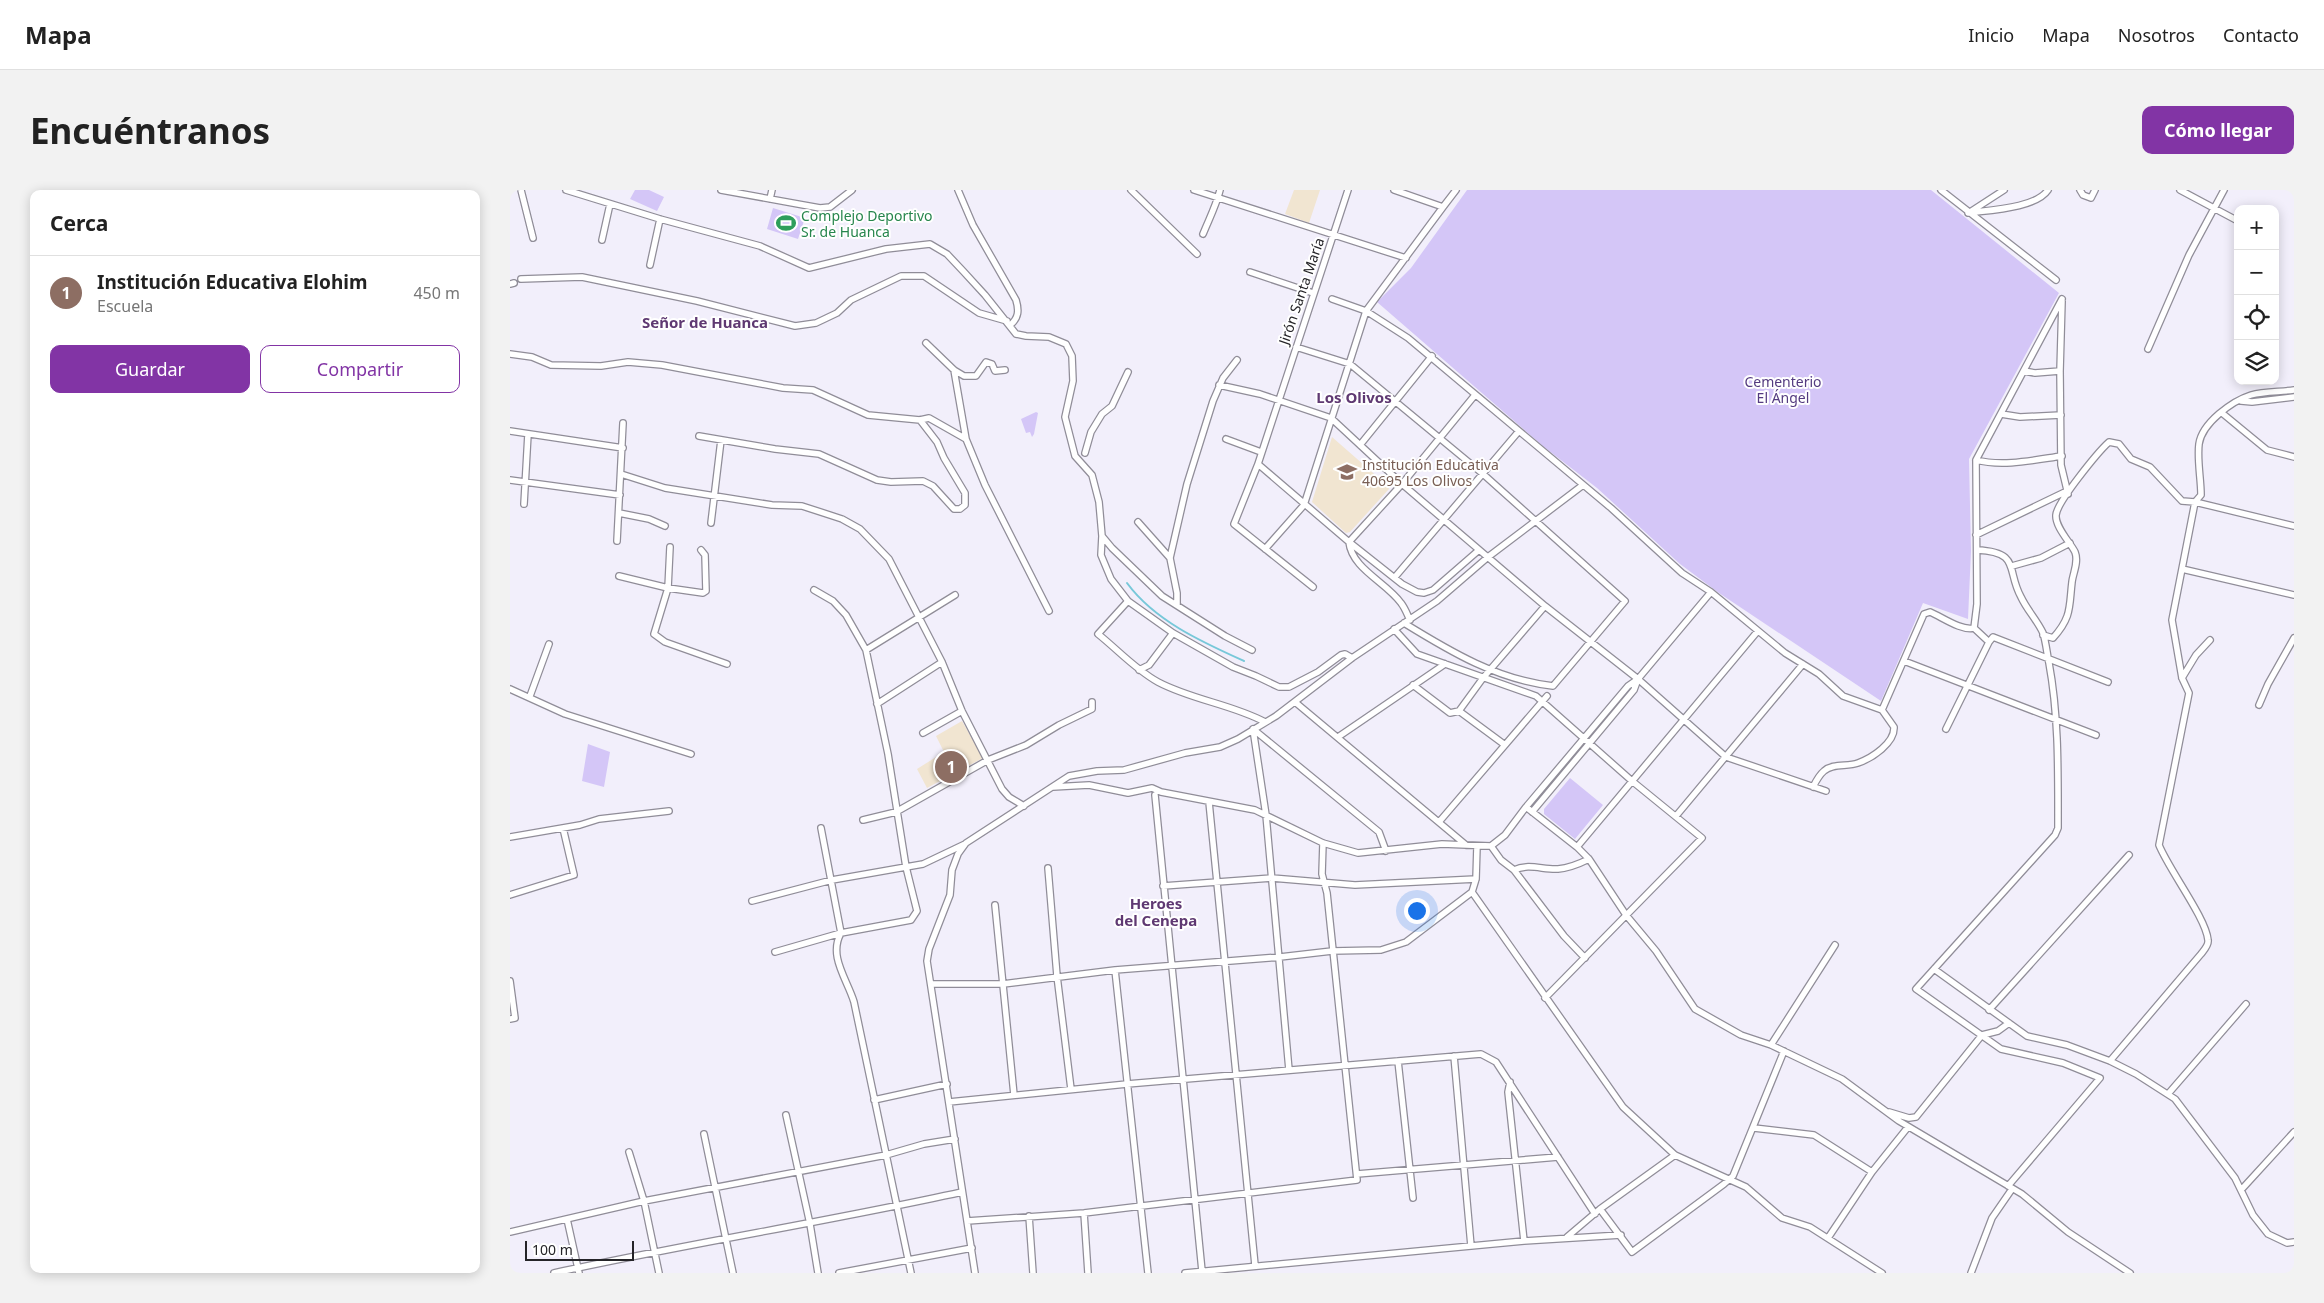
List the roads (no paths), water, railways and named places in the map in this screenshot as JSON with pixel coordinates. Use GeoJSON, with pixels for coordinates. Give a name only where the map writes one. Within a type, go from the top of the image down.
{"type":"FeatureCollection","features":[{"type":"Feature","properties":{"kind":"street"},"geometry":{"type":"LineString","coordinates":[[521,190],[533,238]]}},
{"type":"Feature","properties":{"kind":"street"},"geometry":{"type":"LineString","coordinates":[[566,190],[760,246],[809,268],[886,249],[930,244],[947,254],[1020,336],[1049,337],[1066,344],[1072,356],[1073,381],[1065,417],[1075,456],[1092,475],[1099,502],[1102,536],[1101,555],[1111,579],[1128,601],[1173,633],[1233,667],[1279,687],[1289,686],[1318,672],[1340,655],[1345,654],[1352,658]]}},
{"type":"Feature","properties":{"kind":"street"},"geometry":{"type":"LineString","coordinates":[[721,190],[820,208],[830,207],[852,190]]}},
{"type":"Feature","properties":{"kind":"street"},"geometry":{"type":"LineString","coordinates":[[770,199],[772,190]]}},
{"type":"Feature","properties":{"kind":"street"},"geometry":{"type":"LineString","coordinates":[[958,190],[973,225],[1016,300],[1019,311],[1010,323]]}},
{"type":"Feature","properties":{"kind":"street"},"geometry":{"type":"LineString","coordinates":[[1131,190],[1197,254]]}},
{"type":"Feature","properties":{"kind":"street"},"geometry":{"type":"LineString","coordinates":[[1194,190],[1406,258]]}},
{"type":"Feature","properties":{"kind":"street"},"geometry":{"type":"LineString","coordinates":[[1203,234],[1220,190]]}},
{"type":"Feature","properties":{"kind":"street","name":"Jirón Santa María"},"geometry":{"type":"LineString","coordinates":[[1265,549],[1234,524],[1258,464],[1348,190]]}},
{"type":"Feature","properties":{"kind":"street"},"geometry":{"type":"LineString","coordinates":[[1394,190],[1443,207]]}},
{"type":"Feature","properties":{"kind":"street"},"geometry":{"type":"LineString","coordinates":[[1313,587],[1265,549],[1304,505],[1366,311],[1456,190]]}},
{"type":"Feature","properties":{"kind":"street"},"geometry":{"type":"LineString","coordinates":[[1941,190],[2056,280]]}},
{"type":"Feature","properties":{"kind":"street"},"geometry":{"type":"LineString","coordinates":[[1968,213],[2004,190]]}},
{"type":"Feature","properties":{"kind":"street"},"geometry":{"type":"LineString","coordinates":[[1968,213],[2025,204],[2043,197],[2048,190]]}},
{"type":"Feature","properties":{"kind":"street"},"geometry":{"type":"LineString","coordinates":[[2080,190],[2083,195],[2091,198],[2095,190]]}},
{"type":"Feature","properties":{"kind":"street"},"geometry":{"type":"LineString","coordinates":[[2180,190],[2234,219]]}},
{"type":"Feature","properties":{"kind":"street"},"geometry":{"type":"LineString","coordinates":[[2148,349],[2189,255],[2224,190]]}},
{"type":"Feature","properties":{"kind":"street"},"geometry":{"type":"LineString","coordinates":[[602,240],[610,204]]}},
{"type":"Feature","properties":{"kind":"street"},"geometry":{"type":"LineString","coordinates":[[650,265],[660,218]]}},
{"type":"Feature","properties":{"kind":"street"},"geometry":{"type":"LineString","coordinates":[[1250,272],[1313,293]]}},
{"type":"Feature","properties":{"kind":"street"},"geometry":{"type":"LineString","coordinates":[[521,279],[582,277],[697,301],[795,326],[816,323],[837,313],[851,300],[878,286],[901,276],[914,275],[924,276],[979,314],[1010,323]]}},
{"type":"Feature","properties":{"kind":"street"},"geometry":{"type":"LineString","coordinates":[[1332,299],[1366,311],[1388,324],[1432,356],[1475,395],[1583,485],[1682,573],[1711,592],[1757,632],[1819,674],[1843,696],[1882,710],[1894,727],[1892,739],[1862,761],[1833,766],[1824,770],[1812,787]]}},
{"type":"Feature","properties":{"kind":"street"},"geometry":{"type":"LineString","coordinates":[[1974,628],[1977,604],[1976,460],[2062,299],[2060,371],[2062,456],[2063,481],[2067,493]]}},
{"type":"Feature","properties":{"kind":"street"},"geometry":{"type":"LineString","coordinates":[[926,343],[954,370],[964,376],[976,376],[986,362],[992,364],[995,371],[1005,370]]}},
{"type":"Feature","properties":{"kind":"street"},"geometry":{"type":"LineString","coordinates":[[1296,347],[1350,364],[1396,401],[1439,437],[1483,474],[1535,523],[1625,601],[1553,686],[1526,682],[1490,671],[1446,649],[1407,622],[1400,601],[1360,564],[1350,551],[1349,542],[1402,484],[1439,437],[1475,395]]}},
{"type":"Feature","properties":{"kind":"street"},"geometry":{"type":"LineString","coordinates":[[510,354],[532,357],[551,365],[601,366],[628,362],[662,365],[783,388],[813,390],[868,415],[920,420],[929,418],[966,439]]}},
{"type":"Feature","properties":{"kind":"street"},"geometry":{"type":"LineString","coordinates":[[1360,445],[1432,356]]}},
{"type":"Feature","properties":{"kind":"street"},"geometry":{"type":"LineString","coordinates":[[1177,605],[1177,594],[1170,558],[1187,484],[1219,385],[1238,360]]}},
{"type":"Feature","properties":{"kind":"street"},"geometry":{"type":"LineString","coordinates":[[954,370],[966,439],[984,485],[1049,611]]}},
{"type":"Feature","properties":{"kind":"street"},"geometry":{"type":"LineString","coordinates":[[2024,371],[2035,373],[2060,371]]}},
{"type":"Feature","properties":{"kind":"street"},"geometry":{"type":"LineString","coordinates":[[1085,453],[1091,432],[1102,414],[1112,406],[1128,372]]}},
{"type":"Feature","properties":{"kind":"street"},"geometry":{"type":"LineString","coordinates":[[1219,385],[1260,394],[1331,418],[1402,484],[1545,606],[1638,679],[1726,757],[1826,791]]}},
{"type":"Feature","properties":{"kind":"street"},"geometry":{"type":"LineString","coordinates":[[2110,1061],[2207,946],[2208,940],[2200,918],[2159,845],[2189,693],[2182,678],[2172,620],[2195,502],[2201,495],[2199,444],[2212,420],[2241,401],[2250,396],[2294,390]]}},
{"type":"Feature","properties":{"kind":"street"},"geometry":{"type":"LineString","coordinates":[[2241,401],[2252,402],[2294,397]]}},
{"type":"Feature","properties":{"kind":"street"},"geometry":{"type":"LineString","coordinates":[[2222,413],[2267,450],[2294,457]]}},
{"type":"Feature","properties":{"kind":"street"},"geometry":{"type":"LineString","coordinates":[[2001,414],[2020,417],[2061,415]]}},
{"type":"Feature","properties":{"kind":"street"},"geometry":{"type":"LineString","coordinates":[[699,436],[819,454],[877,480],[923,481],[933,486],[954,509],[960,509],[964,505],[965,493],[944,458],[938,442],[920,420]]}},
{"type":"Feature","properties":{"kind":"street"},"geometry":{"type":"LineString","coordinates":[[617,541],[623,423]]}},
{"type":"Feature","properties":{"kind":"street"},"geometry":{"type":"LineString","coordinates":[[510,431],[622,448]]}},
{"type":"Feature","properties":{"kind":"street"},"geometry":{"type":"LineString","coordinates":[[1395,578],[1520,431]]}},
{"type":"Feature","properties":{"kind":"street"},"geometry":{"type":"LineString","coordinates":[[524,504],[528,434]]}},
{"type":"Feature","properties":{"kind":"street"},"geometry":{"type":"LineString","coordinates":[[1226,439],[1261,452]]}},
{"type":"Feature","properties":{"kind":"street"},"geometry":{"type":"LineString","coordinates":[[711,523],[722,440]]}},
{"type":"Feature","properties":{"kind":"street"},"geometry":{"type":"LineString","coordinates":[[2044,634],[2052,638],[2059,631],[2070,610],[2076,556],[2056,515],[2067,493],[2086,466],[2109,442],[2122,445],[2131,458],[2150,467],[2182,501],[2195,502],[2294,526]]}},
{"type":"Feature","properties":{"kind":"street"},"geometry":{"type":"LineString","coordinates":[[1976,460],[1993,463],[2062,456]]}},
{"type":"Feature","properties":{"kind":"street"},"geometry":{"type":"LineString","coordinates":[[1258,464],[1349,542],[1413,590],[1424,593],[1433,590],[1479,550]]}},
{"type":"Feature","properties":{"kind":"street"},"geometry":{"type":"LineString","coordinates":[[621,474],[664,488],[772,505],[802,506],[842,520],[860,529],[889,559],[942,662],[962,711],[1002,789],[1024,806]]}},
{"type":"Feature","properties":{"kind":"street"},"geometry":{"type":"LineString","coordinates":[[510,480],[620,495]]}},
{"type":"Feature","properties":{"kind":"street"},"geometry":{"type":"LineString","coordinates":[[752,901],[832,880],[924,864],[966,843],[1069,776],[1097,771],[1124,770],[1184,752],[1220,747],[1238,739],[1295,702],[1352,658],[1437,601],[1488,557],[1583,485]]}},
{"type":"Feature","properties":{"kind":"street"},"geometry":{"type":"LineString","coordinates":[[1976,535],[2067,493]]}},
{"type":"Feature","properties":{"kind":"street"},"geometry":{"type":"LineString","coordinates":[[619,512],[649,519],[665,526]]}},
{"type":"Feature","properties":{"kind":"street"},"geometry":{"type":"LineString","coordinates":[[1138,522],[1170,558]]}},
{"type":"Feature","properties":{"kind":"street"},"geometry":{"type":"LineString","coordinates":[[1102,536],[1162,596],[1225,636],[1252,650]]}},
{"type":"Feature","properties":{"kind":"street"},"geometry":{"type":"LineString","coordinates":[[2012,566],[2041,558],[2070,544]]}},
{"type":"Feature","properties":{"kind":"street"},"geometry":{"type":"LineString","coordinates":[[670,547],[668,588],[654,634],[665,642],[727,664]]}},
{"type":"Feature","properties":{"kind":"street"},"geometry":{"type":"LineString","coordinates":[[619,576],[668,588],[703,593],[706,591],[705,555],[701,550]]}},
{"type":"Feature","properties":{"kind":"street"},"geometry":{"type":"LineString","coordinates":[[1971,1273],[1992,1218],[2010,1187],[2100,1078],[2062,1063],[2001,1049],[1916,989],[2055,835],[2058,828],[2054,691],[2044,634],[2020,596],[2012,566],[2006,558],[1990,551],[1977,550]]}},
{"type":"Feature","properties":{"kind":"street"},"geometry":{"type":"LineString","coordinates":[[2182,569],[2294,595]]}},
{"type":"Feature","properties":{"kind":"street"},"geometry":{"type":"LineString","coordinates":[[775,952],[841,933],[911,920],[917,911],[906,867],[888,754],[866,650],[846,615],[834,601],[814,590]]}},
{"type":"Feature","properties":{"kind":"street"},"geometry":{"type":"LineString","coordinates":[[1051,787],[1088,785],[1128,793],[1152,788],[1209,802],[1254,810],[1323,842],[1358,853],[1442,844],[1491,846],[1506,835],[1526,807],[1584,738],[1628,686],[1638,679],[1711,592]]}},
{"type":"Feature","properties":{"kind":"street"},"geometry":{"type":"LineString","coordinates":[[866,650],[918,616],[955,595]]}},
{"type":"Feature","properties":{"kind":"street"},"geometry":{"type":"LineString","coordinates":[[1128,601],[1098,634],[1139,670],[1159,682],[1208,702],[1232,707],[1266,722]]}},
{"type":"Feature","properties":{"kind":"street"},"geometry":{"type":"LineString","coordinates":[[1413,685],[1450,714],[1459,710],[1483,678],[1545,606]]}},
{"type":"Feature","properties":{"kind":"street"},"geometry":{"type":"LineString","coordinates":[[1882,710],[1926,612],[1969,629],[1974,628],[1989,642]]}},
{"type":"Feature","properties":{"kind":"street"},"geometry":{"type":"LineString","coordinates":[[1395,629],[1417,654],[1536,696],[1632,781],[1702,838],[1546,998]]}},
{"type":"Feature","properties":{"kind":"street"},"geometry":{"type":"LineString","coordinates":[[1577,847],[1757,632]]}},
{"type":"Feature","properties":{"kind":"street"},"geometry":{"type":"LineString","coordinates":[[1139,670],[1149,665],[1173,633]]}},
{"type":"Feature","properties":{"kind":"street"},"geometry":{"type":"LineString","coordinates":[[1946,729],[1993,637],[2108,682]]}},
{"type":"Feature","properties":{"kind":"street"},"geometry":{"type":"LineString","coordinates":[[2259,705],[2268,684],[2294,638]]}},
{"type":"Feature","properties":{"kind":"street"},"geometry":{"type":"LineString","coordinates":[[2182,678],[2196,655],[2210,640]]}},
{"type":"Feature","properties":{"kind":"street"},"geometry":{"type":"LineString","coordinates":[[530,696],[549,644]]}},
{"type":"Feature","properties":{"kind":"street"},"geometry":{"type":"LineString","coordinates":[[1904,661],[2096,735]]}},
{"type":"Feature","properties":{"kind":"street"},"geometry":{"type":"LineString","coordinates":[[877,704],[942,662]]}},
{"type":"Feature","properties":{"kind":"street"},"geometry":{"type":"LineString","coordinates":[[1338,737],[1445,664]]}},
{"type":"Feature","properties":{"kind":"street"},"geometry":{"type":"LineString","coordinates":[[1676,816],[1695,790],[1726,757],[1803,664]]}},
{"type":"Feature","properties":{"kind":"street"},"geometry":{"type":"LineString","coordinates":[[1532,812],[1634,690],[1638,679]]}},
{"type":"Feature","properties":{"kind":"street"},"geometry":{"type":"LineString","coordinates":[[510,689],[530,696],[565,714],[691,754]]}},
{"type":"Feature","properties":{"kind":"street"},"geometry":{"type":"LineString","coordinates":[[1439,822],[1546,696]]}},
{"type":"Feature","properties":{"kind":"street"},"geometry":{"type":"LineString","coordinates":[[863,820],[896,812],[988,760],[1026,745],[1092,709],[1092,702]]}},
{"type":"Feature","properties":{"kind":"street"},"geometry":{"type":"LineString","coordinates":[[1295,702],[1466,846]]}},
{"type":"Feature","properties":{"kind":"street"},"geometry":{"type":"LineString","coordinates":[[1459,710],[1505,744]]}},
{"type":"Feature","properties":{"kind":"street"},"geometry":{"type":"LineString","coordinates":[[923,732],[962,711]]}},
{"type":"Feature","properties":{"kind":"street"},"geometry":{"type":"LineString","coordinates":[[1253,729],[1266,815],[1289,1070]]}},
{"type":"Feature","properties":{"kind":"street"},"geometry":{"type":"LineString","coordinates":[[1253,729],[1379,832],[1386,851]]}},
{"type":"Feature","properties":{"kind":"street"},"geometry":{"type":"LineString","coordinates":[[1154,795],[1202,1271]]}},
{"type":"Feature","properties":{"kind":"street"},"geometry":{"type":"LineString","coordinates":[[1209,802],[1248,1193],[1252,1266]]}},
{"type":"Feature","properties":{"kind":"street"},"geometry":{"type":"LineString","coordinates":[[1526,807],[1577,847],[1589,859],[1626,915],[1656,951],[1695,1009],[1741,1035],[1771,1045],[1842,1079],[1908,1127],[2010,1187],[2068,1232],[2130,1273]]}},
{"type":"Feature","properties":{"kind":"street"},"geometry":{"type":"LineString","coordinates":[[510,837],[563,828],[598,819],[669,811]]}},
{"type":"Feature","properties":{"kind":"street"},"geometry":{"type":"LineString","coordinates":[[510,895],[574,875],[563,828]]}},
{"type":"Feature","properties":{"kind":"street"},"geometry":{"type":"LineString","coordinates":[[821,828],[841,933],[837,940],[837,964],[849,984],[854,1002],[911,1273]]}},
{"type":"Feature","properties":{"kind":"street"},"geometry":{"type":"LineString","coordinates":[[967,1221],[1084,1213],[1357,1180],[1325,883],[1322,874],[1323,842]]}},
{"type":"Feature","properties":{"kind":"street"},"geometry":{"type":"LineString","coordinates":[[966,843],[958,854],[952,870],[950,895],[929,949],[927,961],[975,1273]]}},
{"type":"Feature","properties":{"kind":"street"},"geometry":{"type":"LineString","coordinates":[[932,984],[1003,984],[1057,976],[1225,960],[1280,957],[1332,951],[1380,950],[1406,942],[1472,892],[1476,879],[1477,846]]}},
{"type":"Feature","properties":{"kind":"street"},"geometry":{"type":"LineString","coordinates":[[1491,846],[1501,860],[1514,870],[1564,936],[1584,958]]}},
{"type":"Feature","properties":{"kind":"street"},"geometry":{"type":"LineString","coordinates":[[1989,1010],[2130,855]]}},
{"type":"Feature","properties":{"kind":"street"},"geometry":{"type":"LineString","coordinates":[[1514,870],[1523,866],[1556,869],[1570,867],[1589,859]]}},
{"type":"Feature","properties":{"kind":"street"},"geometry":{"type":"LineString","coordinates":[[1048,868],[1057,976],[1071,1089]]}},
{"type":"Feature","properties":{"kind":"street"},"geometry":{"type":"LineString","coordinates":[[1163,886],[1272,878],[1356,885],[1476,879]]}},
{"type":"Feature","properties":{"kind":"street"},"geometry":{"type":"LineString","coordinates":[[1472,892],[1623,1108],[1675,1155],[1746,1187],[1782,1218],[1810,1227],[1882,1273]]}},
{"type":"Feature","properties":{"kind":"street"},"geometry":{"type":"LineString","coordinates":[[995,905],[1014,1095]]}},
{"type":"Feature","properties":{"kind":"street"},"geometry":{"type":"LineString","coordinates":[[1771,1045],[1835,945]]}},
{"type":"Feature","properties":{"kind":"street"},"geometry":{"type":"LineString","coordinates":[[1934,969],[2027,1036],[2067,1045],[2110,1061],[2136,1074],[2175,1099],[2235,1178],[2253,1215],[2268,1234],[2287,1243],[2294,1242]]}},
{"type":"Feature","properties":{"kind":"street"},"geometry":{"type":"LineString","coordinates":[[1115,970],[1148,1273]]}},
{"type":"Feature","properties":{"kind":"street"},"geometry":{"type":"LineString","coordinates":[[510,981],[515,1018],[510,1019]]}},
{"type":"Feature","properties":{"kind":"street"},"geometry":{"type":"LineString","coordinates":[[2168,1094],[2246,1004]]}},
{"type":"Feature","properties":{"kind":"street"},"geometry":{"type":"LineString","coordinates":[[1886,1112],[1909,1118],[1916,1117],[1982,1035],[1998,1031],[2009,1023]]}},
{"type":"Feature","properties":{"kind":"street"},"geometry":{"type":"LineString","coordinates":[[1600,1209],[1632,1252],[1730,1179],[1738,1167],[1784,1051]]}},
{"type":"Feature","properties":{"kind":"street"},"geometry":{"type":"LineString","coordinates":[[950,1102],[1071,1089],[1481,1054],[1496,1062],[1595,1214]]}},
{"type":"Feature","properties":{"kind":"street"},"geometry":{"type":"LineString","coordinates":[[1454,1056],[1471,1246]]}},
{"type":"Feature","properties":{"kind":"street"},"geometry":{"type":"LineString","coordinates":[[1398,1061],[1413,1198]]}},
{"type":"Feature","properties":{"kind":"street"},"geometry":{"type":"LineString","coordinates":[[1510,1082],[1508,1092],[1524,1241]]}},
{"type":"Feature","properties":{"kind":"street"},"geometry":{"type":"LineString","coordinates":[[874,1100],[947,1084]]}},
{"type":"Feature","properties":{"kind":"street"},"geometry":{"type":"LineString","coordinates":[[786,1115],[810,1224],[818,1273]]}},
{"type":"Feature","properties":{"kind":"street"},"geometry":{"type":"LineString","coordinates":[[1828,1238],[1872,1172],[1908,1127]]}},
{"type":"Feature","properties":{"kind":"street"},"geometry":{"type":"LineString","coordinates":[[1754,1128],[1814,1135],[1872,1172]]}},
{"type":"Feature","properties":{"kind":"street"},"geometry":{"type":"LineString","coordinates":[[2241,1190],[2294,1132]]}},
{"type":"Feature","properties":{"kind":"street"},"geometry":{"type":"LineString","coordinates":[[704,1134],[733,1273]]}},
{"type":"Feature","properties":{"kind":"street"},"geometry":{"type":"LineString","coordinates":[[510,1232],[644,1202],[798,1170],[886,1155],[924,1144],[955,1139]]}},
{"type":"Feature","properties":{"kind":"street"},"geometry":{"type":"LineString","coordinates":[[629,1152],[644,1202],[659,1273]]}},
{"type":"Feature","properties":{"kind":"street"},"geometry":{"type":"LineString","coordinates":[[1566,1237],[1600,1209],[1675,1155]]}},
{"type":"Feature","properties":{"kind":"street"},"geometry":{"type":"LineString","coordinates":[[1357,1174],[1558,1157]]}},
{"type":"Feature","properties":{"kind":"street"},"geometry":{"type":"LineString","coordinates":[[554,1273],[578,1270],[654,1252],[726,1238],[810,1224],[962,1192]]}},
{"type":"Feature","properties":{"kind":"street"},"geometry":{"type":"LineString","coordinates":[[1084,1213],[1088,1273]]}},
{"type":"Feature","properties":{"kind":"street"},"geometry":{"type":"LineString","coordinates":[[1029,1216],[1033,1273]]}},
{"type":"Feature","properties":{"kind":"street"},"geometry":{"type":"LineString","coordinates":[[567,1219],[578,1270]]}},
{"type":"Feature","properties":{"kind":"street"},"geometry":{"type":"LineString","coordinates":[[1185,1273],[1566,1237],[1621,1236]]}},
{"type":"Feature","properties":{"kind":"street"},"geometry":{"type":"LineString","coordinates":[[839,1273],[972,1248]]}},
{"type":"Feature","properties":{"kind":"street"},"geometry":{"type":"LineString","coordinates":[[1243,1273],[1252,1266]]}},
{"type":"Feature","properties":{"kind":"waterway"},"geometry":{"type":"LineString","coordinates":[[1127,583],[1151,609],[1165,619],[1196,638],[1244,661]]}},
{"type":"Feature","properties":{"kind":"place","name":"Complejo Deportivo Sr. de Huanca"},"geometry":{"type":"Point","coordinates":[786,223]}},
{"type":"Feature","properties":{"kind":"place","name":"Institución Educativa 40695 Los Olivos"},"geometry":{"type":"Point","coordinates":[1347,472]}},
{"type":"Feature","properties":{"kind":"place","name":"Institución Educativa Elohim"},"geometry":{"type":"Point","coordinates":[951,767]}},
{"type":"Feature","properties":{"kind":"district","name":"Señor de Huanca"},"geometry":{"type":"Point","coordinates":[705,322]}},
{"type":"Feature","properties":{"kind":"district","name":"Los Olivos"},"geometry":{"type":"Point","coordinates":[1354,397]}},
{"type":"Feature","properties":{"kind":"district","name":"Heroes del Cenepa"},"geometry":{"type":"Point","coordinates":[1156,912]}},
{"type":"Feature","properties":{"kind":"park label","name":"Cementerio El Ángel"},"geometry":{"type":"Point","coordinates":[1783,390]}}]}
